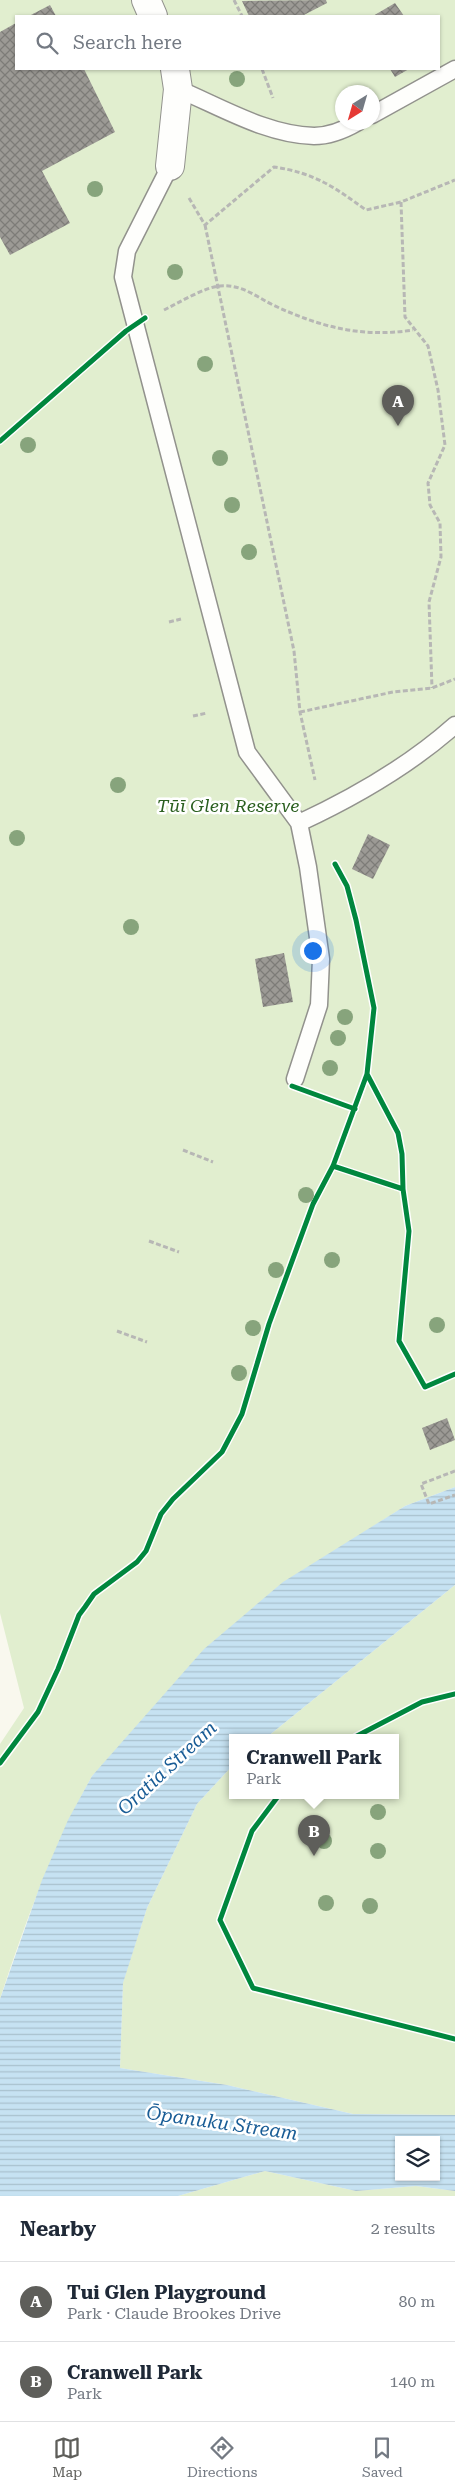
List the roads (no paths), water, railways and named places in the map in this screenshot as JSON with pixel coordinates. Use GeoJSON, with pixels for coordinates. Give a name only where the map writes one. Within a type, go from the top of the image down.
{"type":"FeatureCollection","features":[{"type":"Feature","properties":{"kind":"street"},"geometry":{"type":"LineString","coordinates":[[146,0],[153,15]]}},
{"type":"Feature","properties":{"kind":"street"},"geometry":{"type":"LineString","coordinates":[[170,166],[177,79]]}},
{"type":"Feature","properties":{"kind":"lane"},"geometry":{"type":"LineString","coordinates":[[380,111],[455,69]]}},
{"type":"Feature","properties":{"kind":"lane"},"geometry":{"type":"LineString","coordinates":[[177,79],[259,124],[288,132],[316,136],[342,130]]}},
{"type":"Feature","properties":{"kind":"lane"},"geometry":{"type":"LineString","coordinates":[[170,166],[127,251],[123,277],[140,321],[247,752],[300,823],[321,959],[319,1005],[295,1078]]}},
{"type":"Feature","properties":{"kind":"lane"},"geometry":{"type":"LineString","coordinates":[[300,823],[353,796],[404,765],[455,725]]}},
{"type":"Feature","properties":{"kind":"water"},"geometry":{"type":"Polygon","coordinates":[[[455,1487],[455,1585],[271,1734],[229,1734],[229,1769],[197,1804],[147,1908],[123,1983],[120,2068],[227,2085],[353,2114],[455,2115],[455,2191],[416,2186],[356,2191],[265,2171],[178,2196],[0,2196],[0,1999],[42,1880],[68,1820],[92,1776],[204,1649],[283,1582],[405,1506],[455,1487]]]}},
{"type":"Feature","properties":{"kind":"place","name":"Tui Glen Playground"},"geometry":{"type":"Point","coordinates":[398,426]}},
{"type":"Feature","properties":{"kind":"place","name":"Cranwell Park"},"geometry":{"type":"Point","coordinates":[314,1856]}},
{"type":"Feature","properties":{"kind":"park label","name":"Tūī Glen Reserve"},"geometry":{"type":"Point","coordinates":[228,805]}},
{"type":"Feature","properties":{"kind":"water label","name":"Oratia Stream"},"geometry":{"type":"Point","coordinates":[167,1768]}},
{"type":"Feature","properties":{"kind":"water label","name":"Ōpanuku Stream"},"geometry":{"type":"Point","coordinates":[222,2123]}}]}
